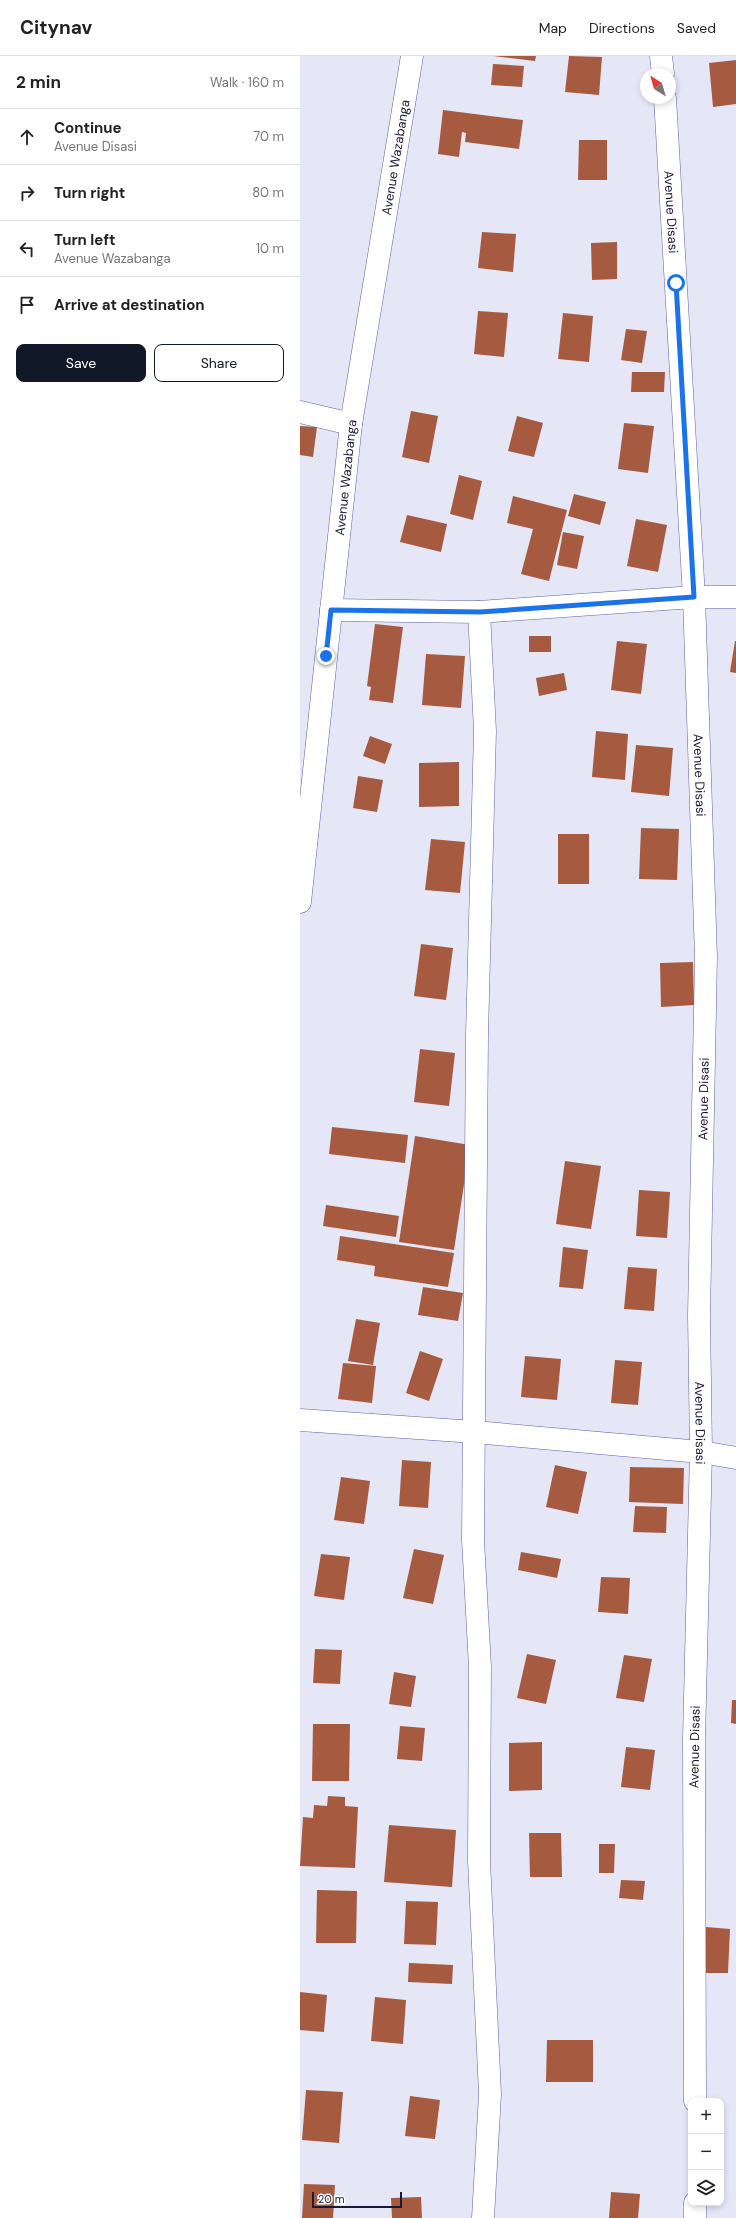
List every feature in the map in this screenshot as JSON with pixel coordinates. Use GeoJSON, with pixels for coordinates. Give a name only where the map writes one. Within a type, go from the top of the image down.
{"type":"FeatureCollection","features":[{"type":"Feature","properties":{"kind":"street","name":"Avenue Wazabanga"},"geometry":{"type":"LineString","coordinates":[[300,902],[351,424],[412,56]]}},
{"type":"Feature","properties":{"kind":"street"},"geometry":{"type":"LineString","coordinates":[[662,56],[663,68]]}},
{"type":"Feature","properties":{"kind":"street","name":"Avenue Disasi"},"geometry":{"type":"LineString","coordinates":[[664,104],[694,597],[706,957],[699,1315],[701,1452],[694,1738],[695,2098]]}},
{"type":"Feature","properties":{"kind":"street"},"geometry":{"type":"LineString","coordinates":[[300,412],[351,424]]}},
{"type":"Feature","properties":{"kind":"street"},"geometry":{"type":"LineString","coordinates":[[331,610],[480,612],[694,597],[736,597]]}},
{"type":"Feature","properties":{"kind":"street"},"geometry":{"type":"LineString","coordinates":[[480,612],[485,731],[477,1036],[474,1540],[480,1667],[479,1861],[490,2094],[482,2218]]}},
{"type":"Feature","properties":{"kind":"street"},"geometry":{"type":"LineString","coordinates":[[300,1420],[475,1432],[701,1452],[736,1458]]}},
{"type":"Feature","properties":{"kind":"street"},"geometry":{"type":"LineString","coordinates":[[695,2206],[695,2218]]}},
{"type":"Feature","properties":{"kind":"building"},"geometry":{"type":"Polygon","coordinates":[[[493,56],[536,56],[535,61],[493,56]]]}},
{"type":"Feature","properties":{"kind":"building"},"geometry":{"type":"Polygon","coordinates":[[[569,56],[602,57],[599,95],[565,92],[569,56]]]}},
{"type":"Feature","properties":{"kind":"building"},"geometry":{"type":"Polygon","coordinates":[[[736,60],[736,104],[713,107],[709,63],[736,60]]]}},
{"type":"Feature","properties":{"kind":"building"},"geometry":{"type":"Polygon","coordinates":[[[493,64],[524,66],[522,87],[491,85],[493,64]]]}},
{"type":"Feature","properties":{"kind":"building"},"geometry":{"type":"Polygon","coordinates":[[[443,110],[523,120],[519,149],[465,142],[466,133],[462,132],[459,157],[438,154],[443,110]]]}},
{"type":"Feature","properties":{"kind":"building"},"geometry":{"type":"Polygon","coordinates":[[[579,140],[607,140],[607,180],[578,180],[579,140]]]}},
{"type":"Feature","properties":{"kind":"building"},"geometry":{"type":"Polygon","coordinates":[[[482,232],[516,234],[513,272],[478,268],[482,232]]]}},
{"type":"Feature","properties":{"kind":"building"},"geometry":{"type":"Polygon","coordinates":[[[617,242],[617,279],[592,280],[591,243],[617,242]]]}},
{"type":"Feature","properties":{"kind":"building"},"geometry":{"type":"Polygon","coordinates":[[[478,311],[508,313],[504,357],[474,354],[478,311]]]}},
{"type":"Feature","properties":{"kind":"building"},"geometry":{"type":"Polygon","coordinates":[[[563,313],[593,316],[589,362],[558,359],[563,313]]]}},
{"type":"Feature","properties":{"kind":"building"},"geometry":{"type":"Polygon","coordinates":[[[626,329],[647,331],[642,363],[621,360],[626,329]]]}},
{"type":"Feature","properties":{"kind":"building"},"geometry":{"type":"Polygon","coordinates":[[[632,372],[665,372],[664,392],[631,392],[632,372]]]}},
{"type":"Feature","properties":{"kind":"building"},"geometry":{"type":"Polygon","coordinates":[[[411,411],[438,416],[429,463],[402,457],[411,411]]]}},
{"type":"Feature","properties":{"kind":"building"},"geometry":{"type":"Polygon","coordinates":[[[517,416],[543,423],[534,457],[508,451],[517,416]]]}},
{"type":"Feature","properties":{"kind":"building"},"geometry":{"type":"Polygon","coordinates":[[[624,423],[654,426],[648,473],[618,469],[624,423]]]}},
{"type":"Feature","properties":{"kind":"building"},"geometry":{"type":"Polygon","coordinates":[[[300,426],[317,427],[313,457],[300,455],[300,426]]]}},
{"type":"Feature","properties":{"kind":"building"},"geometry":{"type":"Polygon","coordinates":[[[459,475],[482,481],[473,520],[450,514],[459,475]]]}},
{"type":"Feature","properties":{"kind":"building"},"geometry":{"type":"Polygon","coordinates":[[[574,494],[606,502],[600,525],[568,516],[574,494]]]}},
{"type":"Feature","properties":{"kind":"building"},"geometry":{"type":"Polygon","coordinates":[[[513,496],[567,510],[549,581],[521,574],[533,529],[507,523],[513,496]]]}},
{"type":"Feature","properties":{"kind":"building"},"geometry":{"type":"Polygon","coordinates":[[[407,515],[447,524],[441,552],[400,542],[407,515]]]}},
{"type":"Feature","properties":{"kind":"building"},"geometry":{"type":"Polygon","coordinates":[[[636,519],[667,525],[658,572],[627,566],[636,519]]]}},
{"type":"Feature","properties":{"kind":"building"},"geometry":{"type":"Polygon","coordinates":[[[563,532],[584,536],[577,569],[557,565],[563,532]]]}},
{"type":"Feature","properties":{"kind":"building"},"geometry":{"type":"Polygon","coordinates":[[[375,624],[403,627],[393,703],[369,700],[371,687],[367,686],[375,624]]]}},
{"type":"Feature","properties":{"kind":"building"},"geometry":{"type":"Polygon","coordinates":[[[529,636],[551,636],[551,652],[529,652],[529,636]]]}},
{"type":"Feature","properties":{"kind":"building"},"geometry":{"type":"Polygon","coordinates":[[[617,641],[647,644],[641,694],[611,690],[617,641]]]}},
{"type":"Feature","properties":{"kind":"building"},"geometry":{"type":"Polygon","coordinates":[[[736,641],[736,673],[730,672],[736,641]]]}},
{"type":"Feature","properties":{"kind":"building"},"geometry":{"type":"Polygon","coordinates":[[[426,654],[465,656],[461,708],[422,705],[426,654]]]}},
{"type":"Feature","properties":{"kind":"building"},"geometry":{"type":"Polygon","coordinates":[[[564,673],[567,690],[539,696],[536,678],[564,673]]]}},
{"type":"Feature","properties":{"kind":"building"},"geometry":{"type":"Polygon","coordinates":[[[596,731],[628,734],[625,780],[592,777],[596,731]]]}},
{"type":"Feature","properties":{"kind":"building"},"geometry":{"type":"Polygon","coordinates":[[[370,736],[392,744],[385,764],[363,756],[370,736]]]}},
{"type":"Feature","properties":{"kind":"building"},"geometry":{"type":"Polygon","coordinates":[[[636,745],[673,748],[669,796],[631,792],[636,745]]]}},
{"type":"Feature","properties":{"kind":"building"},"geometry":{"type":"Polygon","coordinates":[[[459,762],[459,806],[419,807],[419,763],[459,762]]]}},
{"type":"Feature","properties":{"kind":"building"},"geometry":{"type":"Polygon","coordinates":[[[358,776],[383,780],[377,812],[353,808],[358,776]]]}},
{"type":"Feature","properties":{"kind":"building"},"geometry":{"type":"Polygon","coordinates":[[[641,828],[679,829],[677,880],[639,879],[641,828]]]}},
{"type":"Feature","properties":{"kind":"building"},"geometry":{"type":"Polygon","coordinates":[[[558,834],[589,834],[589,884],[558,884],[558,834]]]}},
{"type":"Feature","properties":{"kind":"building"},"geometry":{"type":"Polygon","coordinates":[[[431,839],[465,842],[460,893],[425,890],[431,839]]]}},
{"type":"Feature","properties":{"kind":"building"},"geometry":{"type":"Polygon","coordinates":[[[421,944],[453,948],[446,1000],[414,996],[421,944]]]}},
{"type":"Feature","properties":{"kind":"building"},"geometry":{"type":"Polygon","coordinates":[[[693,962],[694,1005],[661,1007],[660,963],[693,962]]]}},
{"type":"Feature","properties":{"kind":"building"},"geometry":{"type":"Polygon","coordinates":[[[420,1049],[455,1053],[449,1106],[414,1102],[420,1049]]]}},
{"type":"Feature","properties":{"kind":"building"},"geometry":{"type":"Polygon","coordinates":[[[332,1127],[408,1135],[405,1163],[329,1154],[332,1127]]]}},
{"type":"Feature","properties":{"kind":"building"},"geometry":{"type":"Polygon","coordinates":[[[415,1136],[470,1145],[454,1250],[399,1242],[415,1136]]]}},
{"type":"Feature","properties":{"kind":"building"},"geometry":{"type":"Polygon","coordinates":[[[565,1161],[601,1166],[591,1229],[556,1224],[565,1161]]]}},
{"type":"Feature","properties":{"kind":"building"},"geometry":{"type":"Polygon","coordinates":[[[639,1190],[670,1192],[667,1238],[636,1236],[639,1190]]]}},
{"type":"Feature","properties":{"kind":"building"},"geometry":{"type":"Polygon","coordinates":[[[326,1205],[399,1216],[396,1237],[323,1226],[326,1205]]]}},
{"type":"Feature","properties":{"kind":"building"},"geometry":{"type":"Polygon","coordinates":[[[340,1236],[454,1253],[448,1287],[374,1276],[375,1266],[337,1260],[340,1236]]]}},
{"type":"Feature","properties":{"kind":"building"},"geometry":{"type":"Polygon","coordinates":[[[563,1247],[588,1250],[583,1289],[559,1287],[563,1247]]]}},
{"type":"Feature","properties":{"kind":"building"},"geometry":{"type":"Polygon","coordinates":[[[628,1267],[657,1269],[654,1311],[624,1309],[628,1267]]]}},
{"type":"Feature","properties":{"kind":"building"},"geometry":{"type":"Polygon","coordinates":[[[423,1287],[463,1293],[458,1321],[418,1315],[423,1287]]]}},
{"type":"Feature","properties":{"kind":"building"},"geometry":{"type":"Polygon","coordinates":[[[356,1319],[380,1323],[373,1365],[348,1361],[356,1319]]]}},
{"type":"Feature","properties":{"kind":"building"},"geometry":{"type":"Polygon","coordinates":[[[420,1351],[443,1359],[429,1401],[406,1393],[420,1351]]]}},
{"type":"Feature","properties":{"kind":"building"},"geometry":{"type":"Polygon","coordinates":[[[525,1356],[561,1359],[557,1400],[521,1397],[525,1356]]]}},
{"type":"Feature","properties":{"kind":"building"},"geometry":{"type":"Polygon","coordinates":[[[615,1360],[642,1362],[638,1405],[611,1403],[615,1360]]]}},
{"type":"Feature","properties":{"kind":"building"},"geometry":{"type":"Polygon","coordinates":[[[343,1363],[376,1366],[372,1403],[338,1399],[343,1363]]]}},
{"type":"Feature","properties":{"kind":"building"},"geometry":{"type":"Polygon","coordinates":[[[402,1460],[431,1462],[428,1508],[399,1506],[402,1460]]]}},
{"type":"Feature","properties":{"kind":"building"},"geometry":{"type":"Polygon","coordinates":[[[555,1465],[587,1472],[578,1514],[546,1507],[555,1465]]]}},
{"type":"Feature","properties":{"kind":"building"},"geometry":{"type":"Polygon","coordinates":[[[630,1467],[684,1468],[683,1504],[629,1502],[630,1467]]]}},
{"type":"Feature","properties":{"kind":"building"},"geometry":{"type":"Polygon","coordinates":[[[341,1477],[370,1481],[364,1524],[334,1520],[341,1477]]]}},
{"type":"Feature","properties":{"kind":"building"},"geometry":{"type":"Polygon","coordinates":[[[635,1506],[667,1507],[666,1533],[633,1532],[635,1506]]]}},
{"type":"Feature","properties":{"kind":"building"},"geometry":{"type":"Polygon","coordinates":[[[414,1549],[444,1555],[433,1604],[403,1598],[414,1549]]]}},
{"type":"Feature","properties":{"kind":"building"},"geometry":{"type":"Polygon","coordinates":[[[521,1552],[561,1559],[557,1578],[518,1570],[521,1552]]]}},
{"type":"Feature","properties":{"kind":"building"},"geometry":{"type":"Polygon","coordinates":[[[321,1554],[350,1557],[344,1600],[314,1596],[321,1554]]]}},
{"type":"Feature","properties":{"kind":"building"},"geometry":{"type":"Polygon","coordinates":[[[601,1577],[630,1578],[628,1614],[598,1612],[601,1577]]]}},
{"type":"Feature","properties":{"kind":"building"},"geometry":{"type":"Polygon","coordinates":[[[315,1649],[342,1650],[340,1684],[313,1683],[315,1649]]]}},
{"type":"Feature","properties":{"kind":"building"},"geometry":{"type":"Polygon","coordinates":[[[527,1654],[556,1660],[546,1704],[517,1698],[527,1654]]]}},
{"type":"Feature","properties":{"kind":"building"},"geometry":{"type":"Polygon","coordinates":[[[624,1655],[652,1659],[644,1702],[616,1698],[624,1655]]]}},
{"type":"Feature","properties":{"kind":"building"},"geometry":{"type":"Polygon","coordinates":[[[394,1672],[416,1676],[411,1707],[389,1704],[394,1672]]]}},
{"type":"Feature","properties":{"kind":"building"},"geometry":{"type":"Polygon","coordinates":[[[732,1700],[736,1700],[736,1724],[731,1723],[732,1700]]]}},
{"type":"Feature","properties":{"kind":"building"},"geometry":{"type":"Polygon","coordinates":[[[313,1724],[350,1724],[349,1781],[312,1781],[313,1724]]]}},
{"type":"Feature","properties":{"kind":"building"},"geometry":{"type":"Polygon","coordinates":[[[400,1726],[425,1728],[422,1761],[397,1759],[400,1726]]]}},
{"type":"Feature","properties":{"kind":"building"},"geometry":{"type":"Polygon","coordinates":[[[542,1742],[542,1790],[509,1791],[509,1743],[542,1742]]]}},
{"type":"Feature","properties":{"kind":"building"},"geometry":{"type":"Polygon","coordinates":[[[626,1747],[655,1750],[650,1790],[621,1787],[626,1747]]]}},
{"type":"Feature","properties":{"kind":"building"},"geometry":{"type":"Polygon","coordinates":[[[328,1796],[345,1797],[345,1806],[358,1807],[355,1868],[300,1866],[303,1817],[313,1818],[314,1805],[327,1806],[328,1796]]]}},
{"type":"Feature","properties":{"kind":"building"},"geometry":{"type":"Polygon","coordinates":[[[389,1825],[456,1830],[452,1887],[384,1882],[389,1825]]]}},
{"type":"Feature","properties":{"kind":"building"},"geometry":{"type":"Polygon","coordinates":[[[529,1833],[561,1833],[562,1877],[530,1877],[529,1833]]]}},
{"type":"Feature","properties":{"kind":"building"},"geometry":{"type":"Polygon","coordinates":[[[599,1844],[615,1844],[614,1873],[599,1873],[599,1844]]]}},
{"type":"Feature","properties":{"kind":"building"},"geometry":{"type":"Polygon","coordinates":[[[621,1880],[645,1881],[643,1900],[619,1898],[621,1880]]]}},
{"type":"Feature","properties":{"kind":"building"},"geometry":{"type":"Polygon","coordinates":[[[317,1890],[357,1891],[356,1943],[316,1943],[317,1890]]]}},
{"type":"Feature","properties":{"kind":"building"},"geometry":{"type":"Polygon","coordinates":[[[406,1901],[438,1902],[436,1945],[404,1944],[406,1901]]]}},
{"type":"Feature","properties":{"kind":"building"},"geometry":{"type":"Polygon","coordinates":[[[706,1927],[730,1929],[728,1973],[704,1973],[706,1927]]]}},
{"type":"Feature","properties":{"kind":"building"},"geometry":{"type":"Polygon","coordinates":[[[409,1963],[453,1965],[452,1984],[408,1982],[409,1963]]]}},
{"type":"Feature","properties":{"kind":"building"},"geometry":{"type":"Polygon","coordinates":[[[300,1992],[327,1995],[324,2032],[300,2030],[300,1992]]]}},
{"type":"Feature","properties":{"kind":"building"},"geometry":{"type":"Polygon","coordinates":[[[375,1997],[406,2000],[403,2044],[371,2041],[375,1997]]]}},
{"type":"Feature","properties":{"kind":"building"},"geometry":{"type":"Polygon","coordinates":[[[547,2040],[593,2040],[593,2082],[546,2082],[547,2040]]]}},
{"type":"Feature","properties":{"kind":"building"},"geometry":{"type":"Polygon","coordinates":[[[306,2090],[343,2092],[339,2143],[302,2140],[306,2090]]]}},
{"type":"Feature","properties":{"kind":"building"},"geometry":{"type":"Polygon","coordinates":[[[410,2096],[440,2100],[435,2139],[405,2136],[410,2096]]]}},
{"type":"Feature","properties":{"kind":"building"},"geometry":{"type":"Polygon","coordinates":[[[304,2184],[335,2185],[333,2218],[302,2218],[304,2184]]]}},
{"type":"Feature","properties":{"kind":"building"},"geometry":{"type":"Polygon","coordinates":[[[611,2192],[640,2194],[638,2218],[609,2218],[611,2192]]]}},
{"type":"Feature","properties":{"kind":"building"},"geometry":{"type":"Polygon","coordinates":[[[421,2197],[422,2218],[392,2218],[391,2198],[421,2197]]]}},
{"type":"Feature","properties":{"kind":"route"},"geometry":{"type":"LineString","coordinates":[[326,656],[331,610],[480,612],[694,597],[676,283]]}}]}
